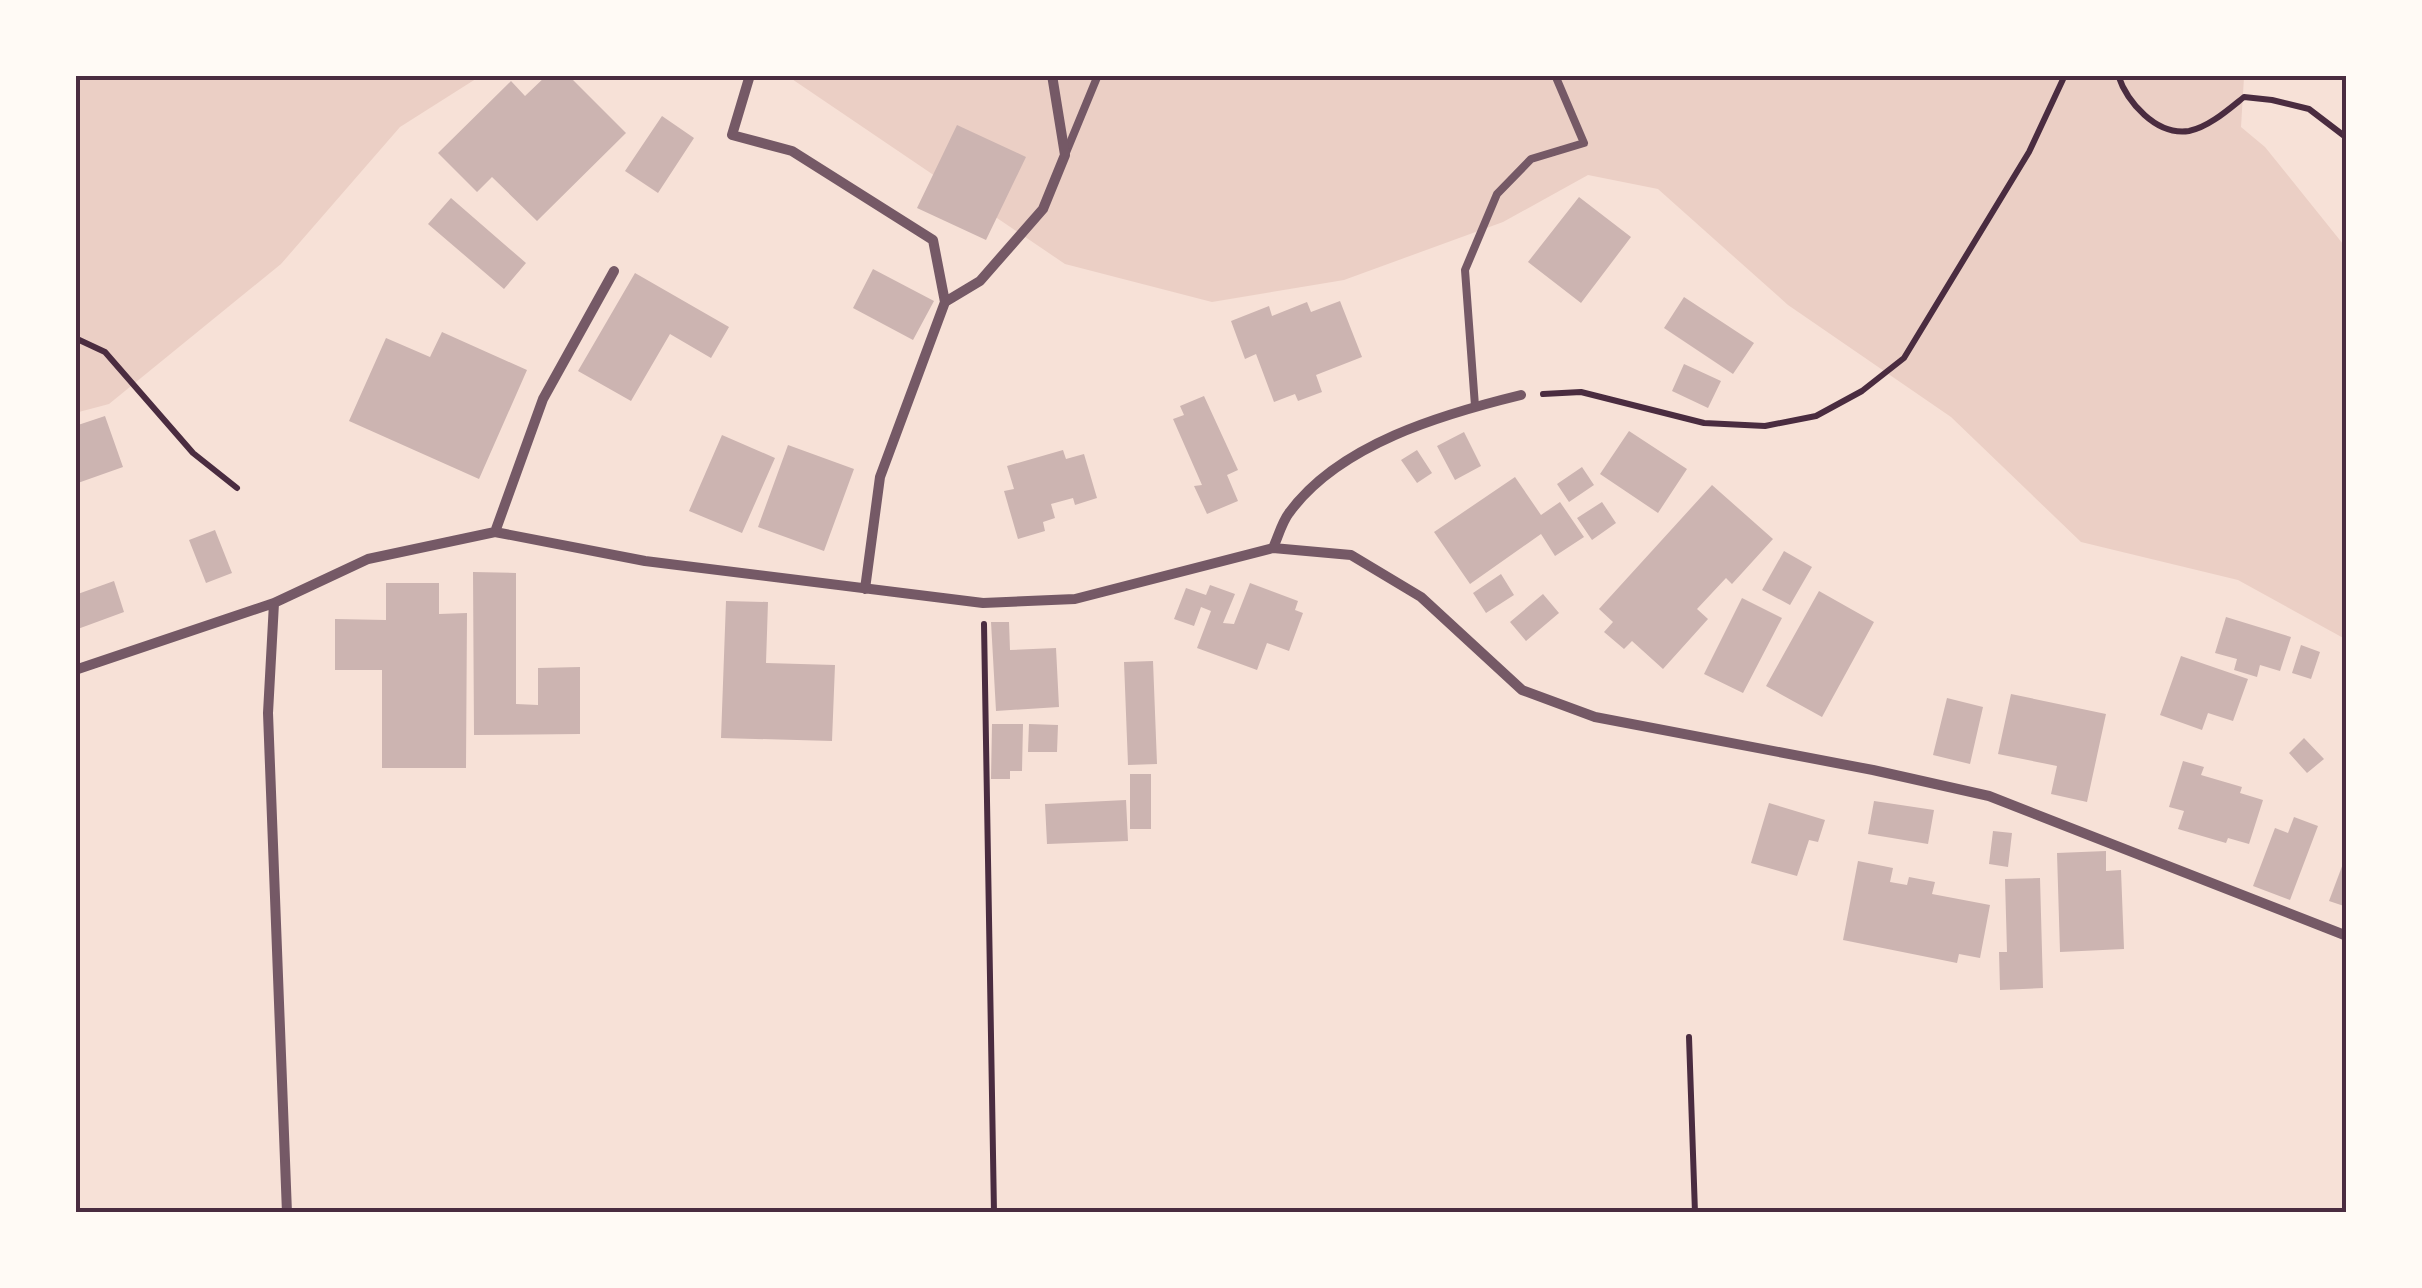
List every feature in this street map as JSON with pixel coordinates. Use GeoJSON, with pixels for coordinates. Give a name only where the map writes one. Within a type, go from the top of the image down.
{"type":"FeatureCollection","features":[{"type":"Feature","properties":{"kind":"street"},"geometry":{"type":"LineString","coordinates":[[750,75],[732,135],[792,151],[933,240],[944,302],[880,476],[865,589]]}},
{"type":"Feature","properties":{"kind":"street"},"geometry":{"type":"LineString","coordinates":[[944,302],[980,282],[1044,208],[1065,156],[1052,75]]}},
{"type":"Feature","properties":{"kind":"street"},"geometry":{"type":"LineString","coordinates":[[494,532],[543,399],[614,271]]}},
{"type":"Feature","properties":{"kind":"street"},"geometry":{"type":"LineString","coordinates":[[1273,548],[1289,513],[1333,470],[1381,440],[1474,406],[1521,394]]}},
{"type":"Feature","properties":{"kind":"street"},"geometry":{"type":"LineString","coordinates":[[75,670],[274,602],[368,560],[494,532],[645,561],[983,603],[1075,599],[1273,548],[1351,555],[1421,597],[1522,690],[1594,717],[1989,796],[2347,936]]}},
{"type":"Feature","properties":{"kind":"street"},"geometry":{"type":"LineString","coordinates":[[274,602],[268,713],[287,1213]]}},
{"type":"Feature","properties":{"kind":"lane"},"geometry":{"type":"LineString","coordinates":[[1065,156],[1098,75]]}},
{"type":"Feature","properties":{"kind":"lane"},"geometry":{"type":"LineString","coordinates":[[1474,406],[1465,270],[1490,210],[1497,194],[1532,159],[1584,143],[1555,75]]}},
{"type":"Feature","properties":{"kind":"path"},"geometry":{"type":"LineString","coordinates":[[1521,394],[1581,392],[1704,423],[1765,426],[1816,416],[1862,391],[1904,358],[2029,152],[2065,75]]}},
{"type":"Feature","properties":{"kind":"path"},"geometry":{"type":"LineString","coordinates":[[2118,75],[2134,108],[2165,128],[2188,131],[2216,118],[2244,97],[2310,109],[2347,138]]}},
{"type":"Feature","properties":{"kind":"path"},"geometry":{"type":"LineString","coordinates":[[75,338],[105,352],[193,453],[237,488]]}},
{"type":"Feature","properties":{"kind":"path"},"geometry":{"type":"LineString","coordinates":[[983,603],[994,1213]]}},
{"type":"Feature","properties":{"kind":"path"},"geometry":{"type":"LineString","coordinates":[[1689,1036],[1695,1213]]}},
{"type":"Feature","properties":{"kind":"shaded area"},"geometry":{"type":"Polygon","coordinates":[[[75,75],[482,75],[400,127],[281,264],[109,404],[75,413],[75,75]]]}},
{"type":"Feature","properties":{"kind":"shaded area"},"geometry":{"type":"Polygon","coordinates":[[[786,75],[2255,75],[2244,77],[2241,127],[2265,147],[2347,249],[2347,640],[2238,580],[2081,542],[1951,417],[1788,305],[1658,189],[1588,175],[1503,222],[1344,280],[1212,302],[1065,264],[786,75]]]}},
{"type":"Feature","properties":{"kind":"building"},"geometry":{"type":"Polygon","coordinates":[[[547,75],[568,75],[626,133],[537,221],[492,177],[477,192],[438,153],[511,81],[525,96],[547,75]]]}},
{"type":"Feature","properties":{"kind":"building"},"geometry":{"type":"Polygon","coordinates":[[[662,116],[694,138],[658,193],[625,171],[662,116]]]}},
{"type":"Feature","properties":{"kind":"building"},"geometry":{"type":"Polygon","coordinates":[[[957,125],[1026,157],[986,240],[917,208],[957,125]]]}},
{"type":"Feature","properties":{"kind":"building"},"geometry":{"type":"Polygon","coordinates":[[[1579,197],[1631,237],[1581,303],[1528,262],[1579,197]]]}},
{"type":"Feature","properties":{"kind":"building"},"geometry":{"type":"Polygon","coordinates":[[[451,198],[526,263],[504,289],[428,224],[451,198]]]}},
{"type":"Feature","properties":{"kind":"building"},"geometry":{"type":"Polygon","coordinates":[[[873,269],[934,301],[913,340],[853,308],[873,269]]]}},
{"type":"Feature","properties":{"kind":"building"},"geometry":{"type":"Polygon","coordinates":[[[635,273],[729,327],[711,358],[670,334],[631,401],[578,371],[635,273]]]}},
{"type":"Feature","properties":{"kind":"building"},"geometry":{"type":"Polygon","coordinates":[[[1684,297],[1754,343],[1733,374],[1664,328],[1684,297]]]}},
{"type":"Feature","properties":{"kind":"building"},"geometry":{"type":"Polygon","coordinates":[[[1340,301],[1362,357],[1316,375],[1322,392],[1298,401],[1295,394],[1274,402],[1256,354],[1245,359],[1231,321],[1269,306],[1272,316],[1307,302],[1311,312],[1340,301]]]}},
{"type":"Feature","properties":{"kind":"building"},"geometry":{"type":"Polygon","coordinates":[[[442,332],[527,370],[479,479],[349,421],[386,338],[430,357],[442,332]]]}},
{"type":"Feature","properties":{"kind":"building"},"geometry":{"type":"Polygon","coordinates":[[[1684,364],[1721,381],[1708,408],[1672,391],[1684,364]]]}},
{"type":"Feature","properties":{"kind":"building"},"geometry":{"type":"Polygon","coordinates":[[[1204,396],[1238,470],[1227,475],[1238,501],[1207,514],[1194,486],[1202,485],[1173,419],[1184,415],[1180,406],[1204,396]]]}},
{"type":"Feature","properties":{"kind":"building"},"geometry":{"type":"Polygon","coordinates":[[[105,416],[123,467],[75,484],[75,426],[105,416]]]}},
{"type":"Feature","properties":{"kind":"building"},"geometry":{"type":"Polygon","coordinates":[[[1629,431],[1687,469],[1658,513],[1600,474],[1629,431]]]}},
{"type":"Feature","properties":{"kind":"building"},"geometry":{"type":"Polygon","coordinates":[[[1464,432],[1481,466],[1455,480],[1437,446],[1464,432]]]}},
{"type":"Feature","properties":{"kind":"building"},"geometry":{"type":"Polygon","coordinates":[[[722,435],[775,458],[742,533],[689,511],[722,435]]]}},
{"type":"Feature","properties":{"kind":"building"},"geometry":{"type":"Polygon","coordinates":[[[788,445],[854,469],[824,551],[758,527],[788,445]]]}},
{"type":"Feature","properties":{"kind":"building"},"geometry":{"type":"Polygon","coordinates":[[[1063,450],[1066,459],[1084,454],[1097,498],[1075,505],[1073,498],[1051,504],[1055,518],[1043,522],[1045,531],[1018,539],[1004,491],[1014,489],[1007,466],[1063,450]]]}},
{"type":"Feature","properties":{"kind":"building"},"geometry":{"type":"Polygon","coordinates":[[[1417,450],[1432,473],[1417,483],[1401,460],[1417,450]]]}},
{"type":"Feature","properties":{"kind":"building"},"geometry":{"type":"Polygon","coordinates":[[[1582,467],[1594,485],[1569,502],[1557,484],[1582,467]]]}},
{"type":"Feature","properties":{"kind":"building"},"geometry":{"type":"Polygon","coordinates":[[[1515,477],[1541,515],[1560,502],[1584,537],[1555,556],[1541,534],[1470,584],[1434,532],[1515,477]]]}},
{"type":"Feature","properties":{"kind":"building"},"geometry":{"type":"Polygon","coordinates":[[[1712,485],[1773,539],[1732,584],[1726,578],[1697,609],[1708,619],[1663,669],[1632,641],[1624,649],[1604,632],[1613,622],[1599,609],[1712,485]]]}},
{"type":"Feature","properties":{"kind":"building"},"geometry":{"type":"Polygon","coordinates":[[[1602,502],[1616,523],[1592,540],[1577,518],[1602,502]]]}},
{"type":"Feature","properties":{"kind":"building"},"geometry":{"type":"Polygon","coordinates":[[[215,530],[232,573],[206,583],[189,540],[215,530]]]}},
{"type":"Feature","properties":{"kind":"building"},"geometry":{"type":"Polygon","coordinates":[[[1784,551],[1812,567],[1790,605],[1762,590],[1784,551]]]}},
{"type":"Feature","properties":{"kind":"building"},"geometry":{"type":"Polygon","coordinates":[[[473,572],[516,573],[516,704],[538,705],[538,668],[580,667],[580,734],[474,735],[473,572]]]}},
{"type":"Feature","properties":{"kind":"building"},"geometry":{"type":"Polygon","coordinates":[[[1501,574],[1514,595],[1486,613],[1473,593],[1501,574]]]}},
{"type":"Feature","properties":{"kind":"building"},"geometry":{"type":"Polygon","coordinates":[[[114,581],[124,612],[75,630],[75,595],[114,581]]]}},
{"type":"Feature","properties":{"kind":"building"},"geometry":{"type":"Polygon","coordinates":[[[386,583],[439,583],[439,614],[467,613],[466,768],[382,768],[382,670],[335,670],[335,619],[386,620],[386,583]]]}},
{"type":"Feature","properties":{"kind":"building"},"geometry":{"type":"Polygon","coordinates":[[[1250,583],[1298,601],[1295,610],[1303,613],[1289,651],[1267,643],[1257,670],[1197,648],[1211,611],[1201,607],[1194,626],[1174,619],[1186,588],[1206,595],[1210,585],[1235,594],[1223,623],[1234,624],[1250,583]]]}},
{"type":"Feature","properties":{"kind":"building"},"geometry":{"type":"Polygon","coordinates":[[[1819,591],[1874,622],[1822,717],[1766,686],[1819,591]]]}},
{"type":"Feature","properties":{"kind":"building"},"geometry":{"type":"Polygon","coordinates":[[[1543,594],[1559,613],[1526,641],[1510,622],[1543,594]]]}},
{"type":"Feature","properties":{"kind":"building"},"geometry":{"type":"Polygon","coordinates":[[[1742,598],[1782,618],[1743,693],[1704,674],[1742,598]]]}},
{"type":"Feature","properties":{"kind":"building"},"geometry":{"type":"Polygon","coordinates":[[[726,601],[768,602],[766,663],[835,665],[832,741],[721,738],[726,601]]]}},
{"type":"Feature","properties":{"kind":"building"},"geometry":{"type":"Polygon","coordinates":[[[2226,617],[2291,637],[2280,671],[2260,665],[2257,677],[2234,670],[2237,659],[2215,653],[2226,617]]]}},
{"type":"Feature","properties":{"kind":"building"},"geometry":{"type":"Polygon","coordinates":[[[991,622],[1009,622],[1010,650],[1056,648],[1059,707],[996,711],[991,622]]]}},
{"type":"Feature","properties":{"kind":"building"},"geometry":{"type":"Polygon","coordinates":[[[2301,645],[2320,652],[2311,679],[2292,673],[2301,645]]]}},
{"type":"Feature","properties":{"kind":"building"},"geometry":{"type":"Polygon","coordinates":[[[2181,656],[2248,679],[2233,721],[2208,713],[2202,730],[2160,715],[2181,656]]]}},
{"type":"Feature","properties":{"kind":"building"},"geometry":{"type":"Polygon","coordinates":[[[1153,661],[1157,764],[1128,765],[1124,662],[1153,661]]]}},
{"type":"Feature","properties":{"kind":"building"},"geometry":{"type":"Polygon","coordinates":[[[2011,694],[2106,714],[2087,802],[2051,794],[2057,766],[1998,754],[2011,694]]]}},
{"type":"Feature","properties":{"kind":"building"},"geometry":{"type":"Polygon","coordinates":[[[1947,698],[1983,707],[1970,764],[1933,755],[1947,698]]]}},
{"type":"Feature","properties":{"kind":"building"},"geometry":{"type":"Polygon","coordinates":[[[992,724],[1023,724],[1022,771],[1010,771],[1010,779],[991,779],[992,724]]]}},
{"type":"Feature","properties":{"kind":"building"},"geometry":{"type":"Polygon","coordinates":[[[1029,724],[1058,725],[1057,752],[1028,752],[1029,724]]]}},
{"type":"Feature","properties":{"kind":"building"},"geometry":{"type":"Polygon","coordinates":[[[2304,738],[2324,759],[2307,773],[2289,753],[2304,738]]]}},
{"type":"Feature","properties":{"kind":"building"},"geometry":{"type":"Polygon","coordinates":[[[2183,761],[2204,767],[2201,775],[2242,787],[2240,793],[2263,800],[2249,844],[2228,838],[2226,843],[2178,829],[2184,811],[2169,807],[2183,761]]]}},
{"type":"Feature","properties":{"kind":"building"},"geometry":{"type":"Polygon","coordinates":[[[1130,774],[1151,774],[1151,829],[1130,829],[1130,774]]]}},
{"type":"Feature","properties":{"kind":"building"},"geometry":{"type":"Polygon","coordinates":[[[1126,800],[1128,841],[1047,844],[1045,804],[1126,800]]]}},
{"type":"Feature","properties":{"kind":"building"},"geometry":{"type":"Polygon","coordinates":[[[1874,801],[1934,810],[1928,844],[1868,834],[1874,801]]]}},
{"type":"Feature","properties":{"kind":"building"},"geometry":{"type":"Polygon","coordinates":[[[1769,803],[1825,820],[1818,842],[1809,840],[1797,876],[1751,863],[1769,803]]]}},
{"type":"Feature","properties":{"kind":"building"},"geometry":{"type":"Polygon","coordinates":[[[2294,817],[2318,826],[2290,900],[2253,886],[2275,828],[2288,833],[2294,817]]]}},
{"type":"Feature","properties":{"kind":"building"},"geometry":{"type":"Polygon","coordinates":[[[1993,831],[2012,833],[2008,867],[1989,864],[1993,831]]]}},
{"type":"Feature","properties":{"kind":"building"},"geometry":{"type":"Polygon","coordinates":[[[2106,851],[2106,871],[2121,870],[2124,949],[2060,952],[2057,853],[2106,851]]]}},
{"type":"Feature","properties":{"kind":"building"},"geometry":{"type":"Polygon","coordinates":[[[2347,853],[2347,907],[2329,901],[2347,853]]]}},
{"type":"Feature","properties":{"kind":"building"},"geometry":{"type":"Polygon","coordinates":[[[1858,861],[1893,868],[1890,882],[1907,885],[1909,877],[1935,882],[1932,894],[1990,905],[1980,958],[1959,954],[1957,963],[1843,940],[1858,861]]]}},
{"type":"Feature","properties":{"kind":"building"},"geometry":{"type":"Polygon","coordinates":[[[2040,878],[2043,988],[2000,990],[1999,952],[2007,952],[2005,879],[2040,878]]]}}]}
